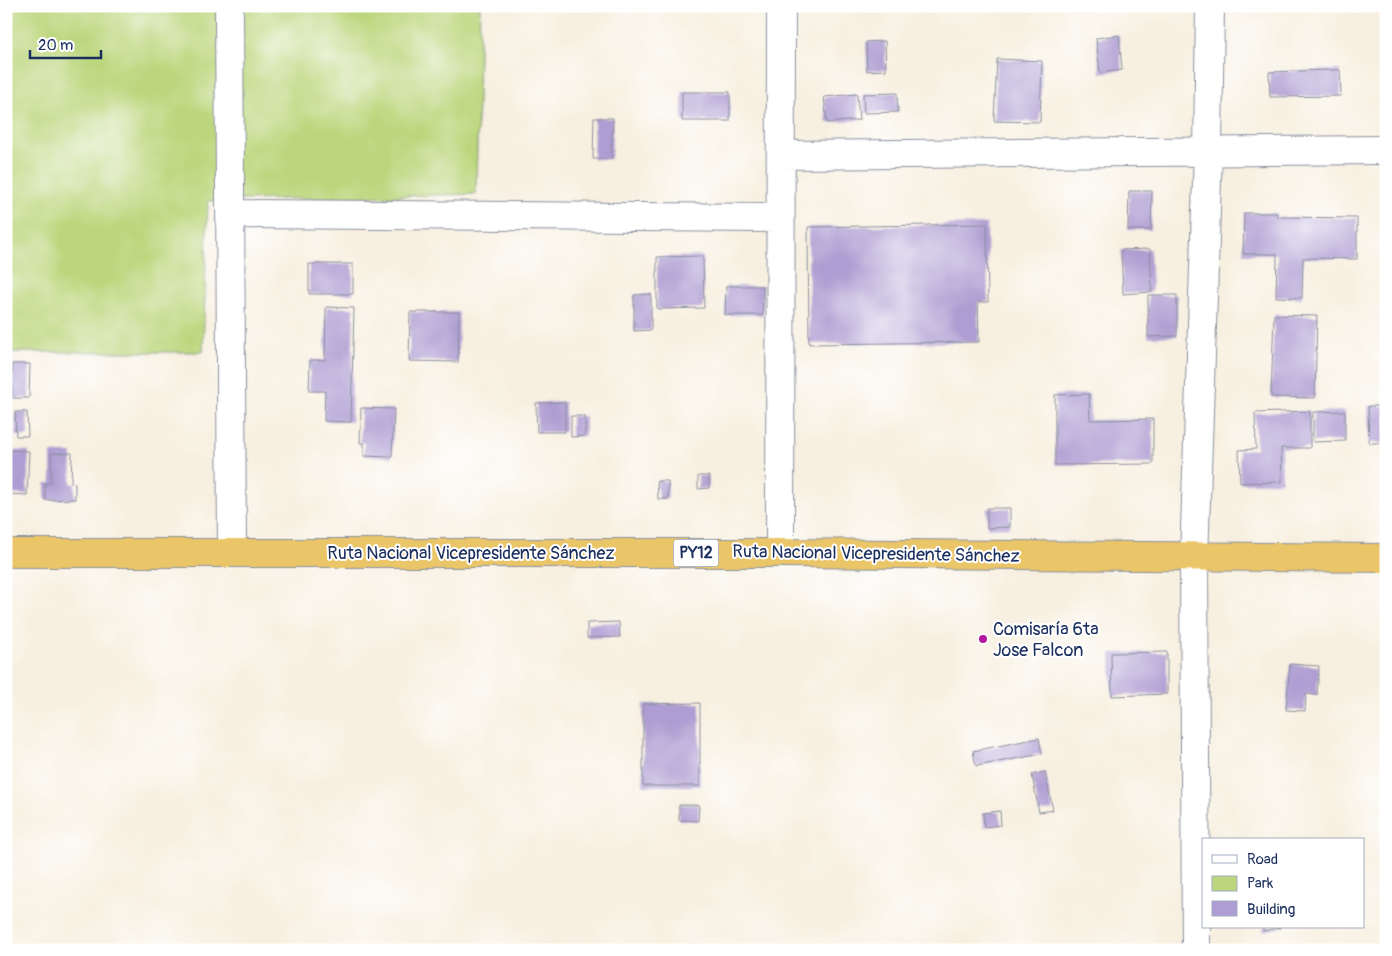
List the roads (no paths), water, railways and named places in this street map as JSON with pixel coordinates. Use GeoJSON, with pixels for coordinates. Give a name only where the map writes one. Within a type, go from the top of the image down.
{"type":"FeatureCollection","features":[{"type":"Feature","properties":{"kind":"highway","name":"Ruta Nacional Vicepresidente Sánchez"},"geometry":{"type":"LineString","coordinates":[[6,554],[780,553],[1194,558],[1386,558]]}},
{"type":"Feature","properties":{"kind":"street"},"geometry":{"type":"LineString","coordinates":[[229,6],[232,553]]}},
{"type":"Feature","properties":{"kind":"street"},"geometry":{"type":"LineString","coordinates":[[780,553],[781,6]]}},
{"type":"Feature","properties":{"kind":"street"},"geometry":{"type":"LineString","coordinates":[[1196,950],[1194,558],[1208,151],[1210,6]]}},
{"type":"Feature","properties":{"kind":"street"},"geometry":{"type":"LineString","coordinates":[[781,155],[1386,150]]}},
{"type":"Feature","properties":{"kind":"street"},"geometry":{"type":"LineString","coordinates":[[231,214],[780,218]]}},
{"type":"Feature","properties":{"kind":"place","name":"Comisaría 6ta Jose Falcon"},"geometry":{"type":"Point","coordinates":[983,639]}}]}
